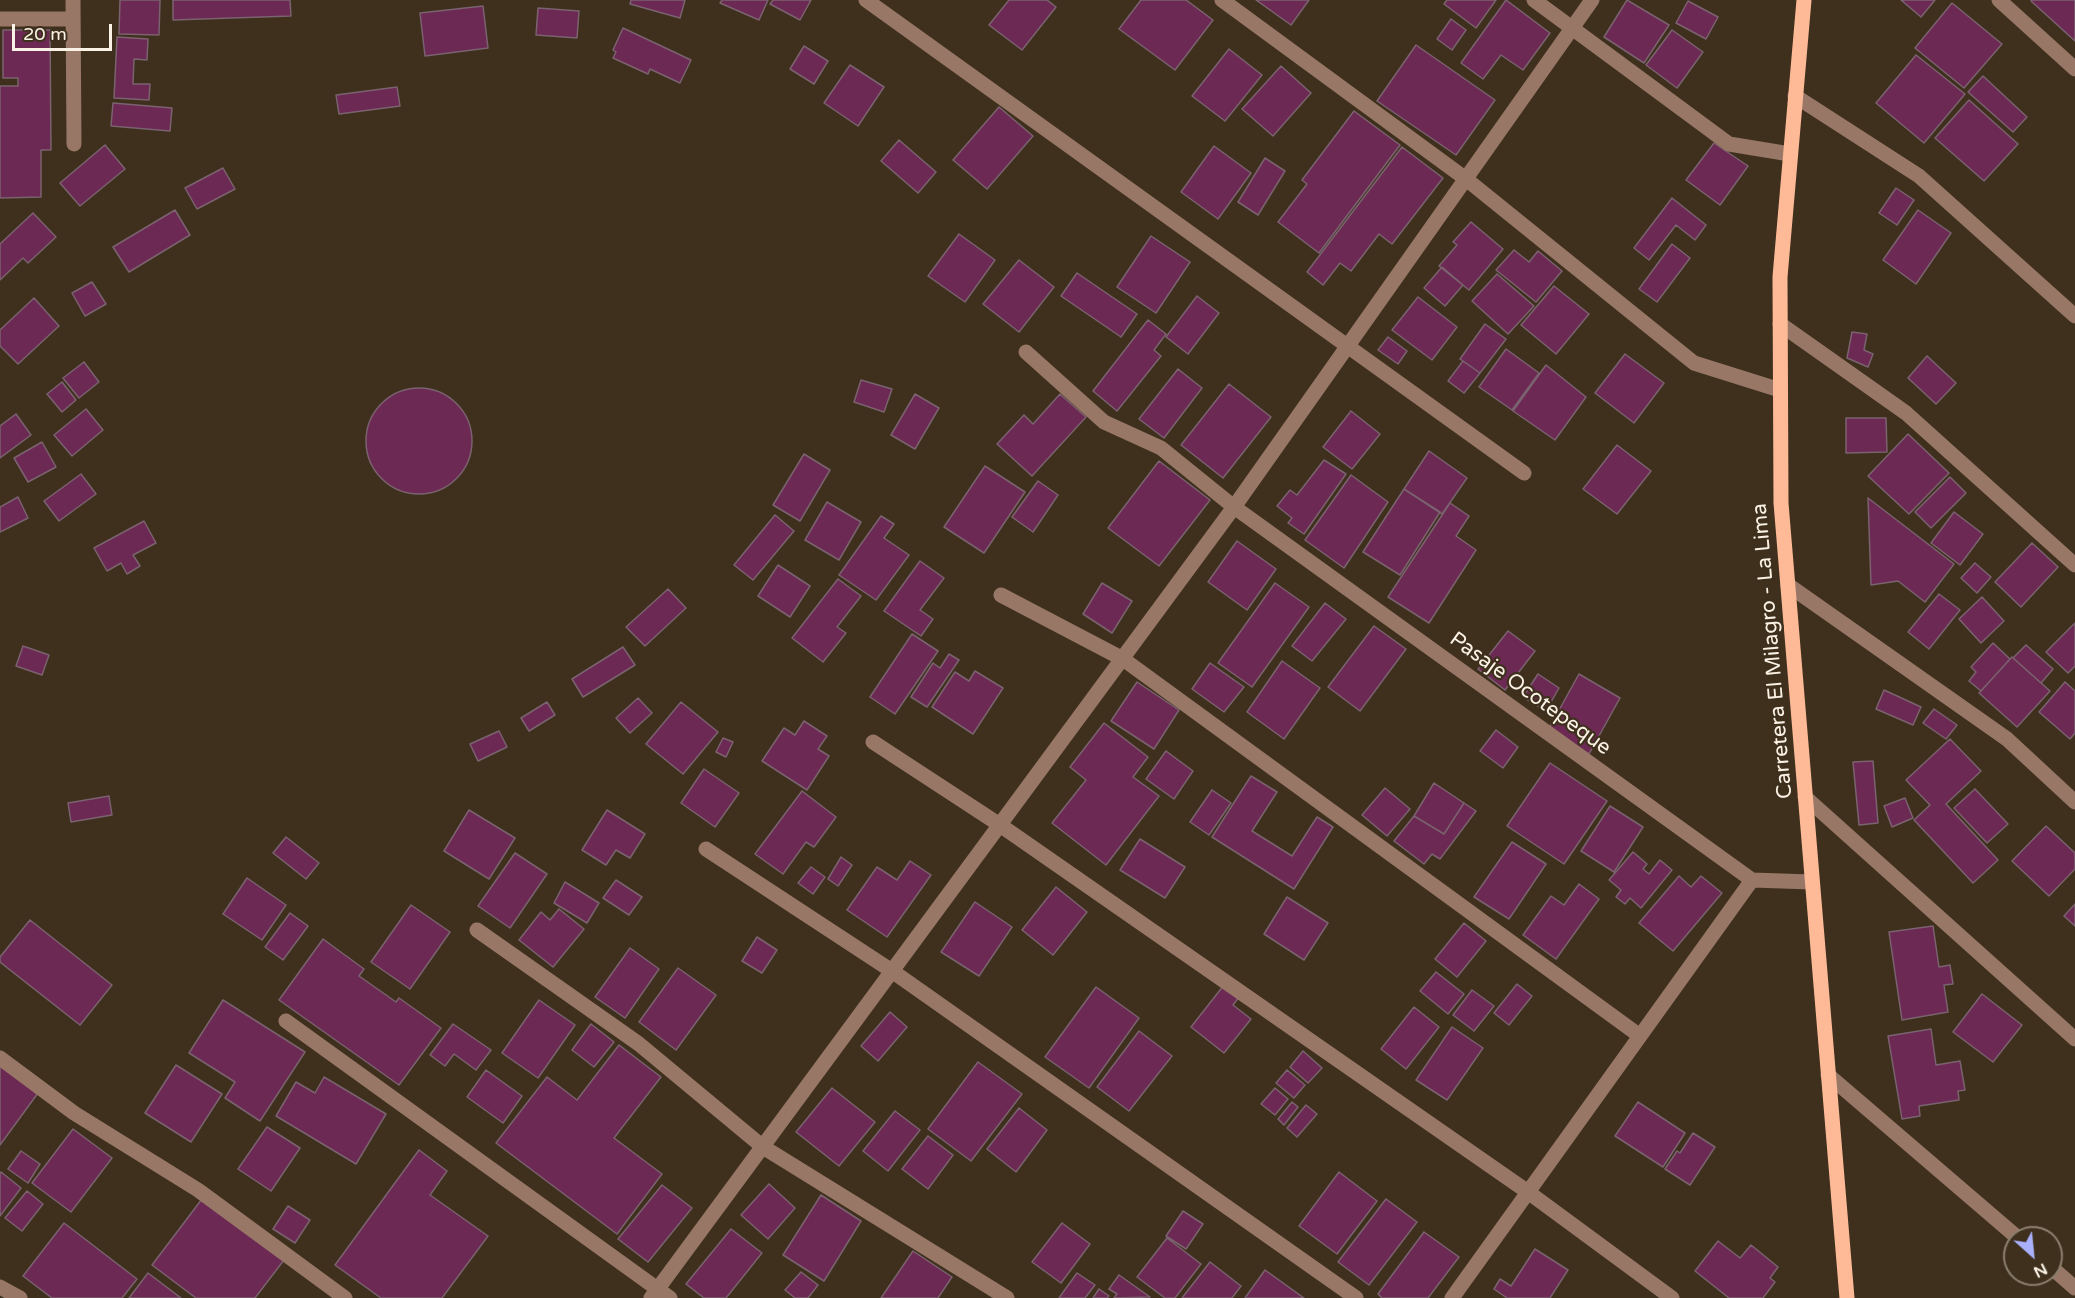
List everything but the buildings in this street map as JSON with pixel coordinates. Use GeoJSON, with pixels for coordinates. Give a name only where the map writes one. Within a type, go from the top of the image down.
{"type":"FeatureCollection","features":[{"type":"Feature","properties":{"kind":"main road","name":"Carretera El Milagro - La Lima"},"geometry":{"type":"LineString","coordinates":[[1804,0],[1780,277],[1781,503],[1846,1298]]}},
{"type":"Feature","properties":{"kind":"street"},"geometry":{"type":"LineString","coordinates":[[73,0],[74,144]]}},
{"type":"Feature","properties":{"kind":"street"},"geometry":{"type":"LineString","coordinates":[[866,0],[1524,472]]}},
{"type":"Feature","properties":{"kind":"street"},"geometry":{"type":"LineString","coordinates":[[1222,0],[1466,179],[1694,363],[1780,390]]}},
{"type":"Feature","properties":{"kind":"street"},"geometry":{"type":"LineString","coordinates":[[1534,0],[1729,144],[1790,154]]}},
{"type":"Feature","properties":{"kind":"street"},"geometry":{"type":"LineString","coordinates":[[286,1021],[660,1295],[763,1147],[1234,507],[1592,0]]}},
{"type":"Feature","properties":{"kind":"street"},"geometry":{"type":"LineString","coordinates":[[1999,0],[2075,69]]}},
{"type":"Feature","properties":{"kind":"street"},"geometry":{"type":"LineString","coordinates":[[0,19],[73,19]]}},
{"type":"Feature","properties":{"kind":"street"},"geometry":{"type":"LineString","coordinates":[[1795,96],[1919,176],[2075,316]]}},
{"type":"Feature","properties":{"kind":"street"},"geometry":{"type":"LineString","coordinates":[[1780,324],[1906,413],[2075,565]]}},
{"type":"Feature","properties":{"kind":"street","name":"Pasaje Ocotepeque"},"geometry":{"type":"LineString","coordinates":[[1026,352],[1104,422],[1161,448],[1234,507],[1752,880]]}},
{"type":"Feature","properties":{"kind":"street"},"geometry":{"type":"LineString","coordinates":[[1788,585],[2007,739],[2075,802]]}},
{"type":"Feature","properties":{"kind":"street"},"geometry":{"type":"LineString","coordinates":[[1001,595],[1123,659],[1640,1036]]}},
{"type":"Feature","properties":{"kind":"street"},"geometry":{"type":"LineString","coordinates":[[873,742],[1000,825],[1528,1192],[1672,1298]]}},
{"type":"Feature","properties":{"kind":"street"},"geometry":{"type":"LineString","coordinates":[[1805,797],[2075,1039]]}},
{"type":"Feature","properties":{"kind":"street"},"geometry":{"type":"LineString","coordinates":[[706,849],[892,971],[1356,1298]]}},
{"type":"Feature","properties":{"kind":"street"},"geometry":{"type":"LineString","coordinates":[[1452,1298],[1752,880],[1812,882]]}},
{"type":"Feature","properties":{"kind":"street"},"geometry":{"type":"LineString","coordinates":[[477,930],[639,1044],[763,1147],[1007,1298]]}},
{"type":"Feature","properties":{"kind":"street"},"geometry":{"type":"LineString","coordinates":[[0,1058],[74,1113],[198,1190],[345,1298]]}},
{"type":"Feature","properties":{"kind":"street"},"geometry":{"type":"LineString","coordinates":[[1828,1075],[2004,1226]]}},
{"type":"Feature","properties":{"kind":"street"},"geometry":{"type":"LineString","coordinates":[[2063,1278],[2075,1288]]}},
{"type":"Feature","properties":{"kind":"street"},"geometry":{"type":"LineString","coordinates":[[0,1287],[20,1298]]}}]}
